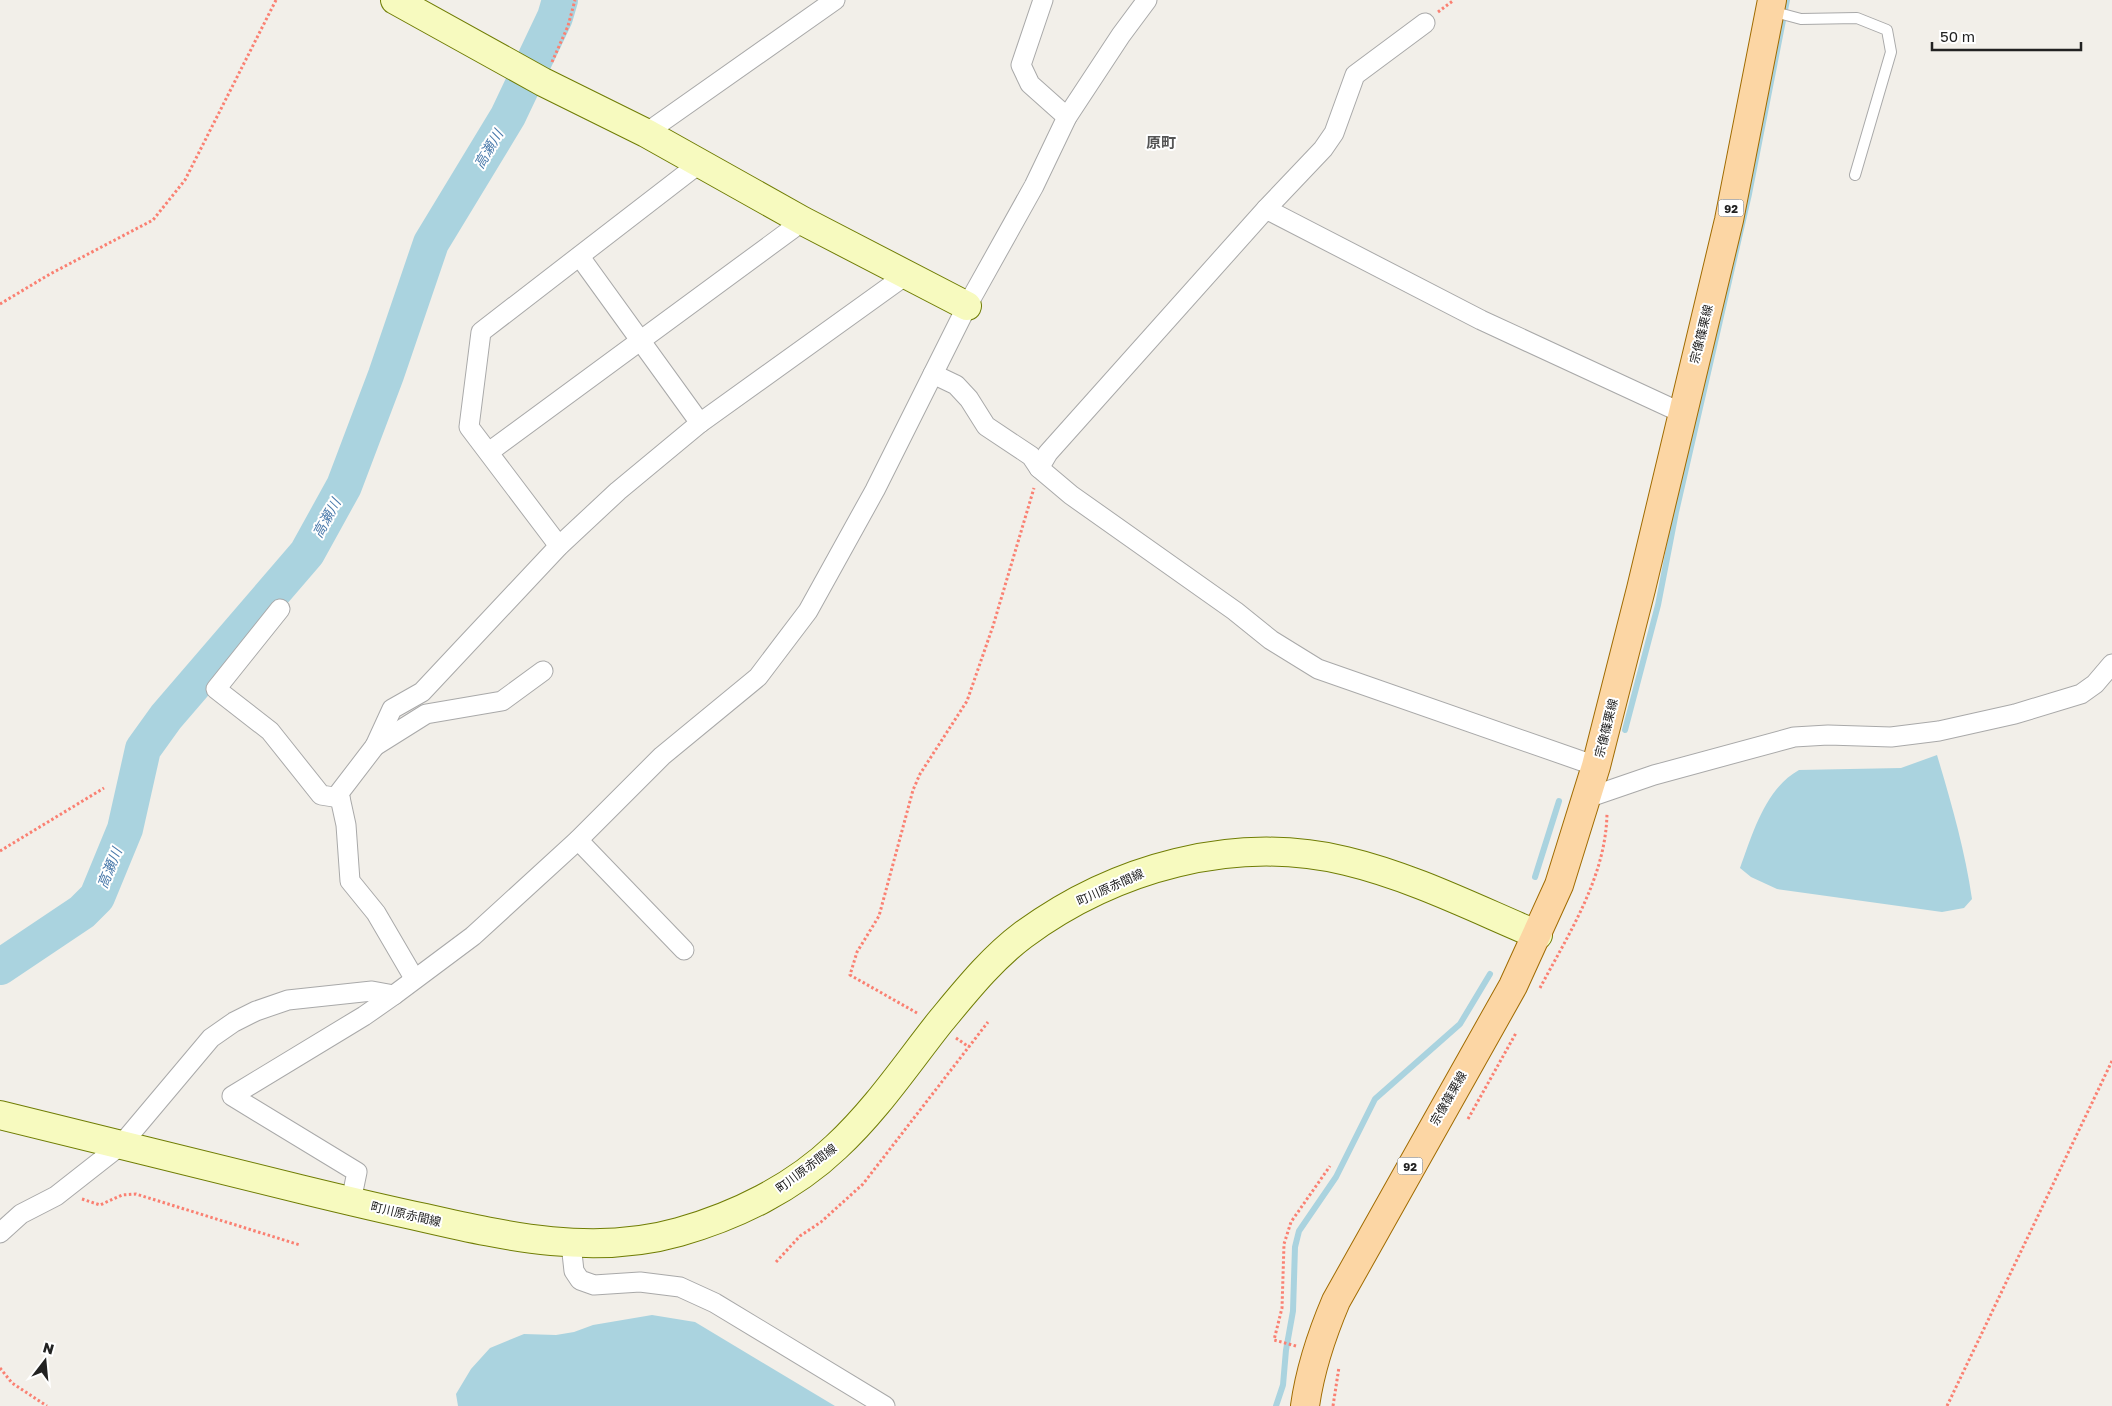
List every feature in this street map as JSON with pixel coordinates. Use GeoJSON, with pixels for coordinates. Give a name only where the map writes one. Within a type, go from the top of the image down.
{"type":"FeatureCollection","features":[{"type":"Feature","properties":{"kind":"main road"},"geometry":{"type":"LineString","coordinates":[[395,0],[543,82],[646,133],[803,221],[967,306]]}},
{"type":"Feature","properties":{"kind":"main road","name":"宗像篠栗線"},"geometry":{"type":"LineString","coordinates":[[1305,1406],[1308,1387],[1326,1326],[1351,1272],[1513,986],[1538,936],[1559,884],[1596,766],[1729,220],[1771,5]]}},
{"type":"Feature","properties":{"kind":"main road","name":"町川原赤間線"},"geometry":{"type":"LineString","coordinates":[[0,1115],[351,1201],[504,1236],[571,1244],[641,1239],[676,1233],[762,1200],[833,1150],[887,1092],[938,1025],[991,964],[1020,937],[1091,892],[1162,865],[1197,859],[1272,852],[1301,853],[1349,862],[1396,876],[1538,936]]}},
{"type":"Feature","properties":{"kind":"street"},"geometry":{"type":"LineString","coordinates":[[646,133],[835,0]]}},
{"type":"Feature","properties":{"kind":"street"},"geometry":{"type":"LineString","coordinates":[[1043,0],[1021,65],[1030,84],[1067,117]]}},
{"type":"Feature","properties":{"kind":"street"},"geometry":{"type":"LineString","coordinates":[[351,1201],[357,1172],[232,1096],[364,1016],[473,936],[578,840],[662,756],[758,678],[808,611],[883,474],[967,306],[1034,186],[1067,117],[1121,35],[1147,0]]}},
{"type":"Feature","properties":{"kind":"street"},"geometry":{"type":"LineString","coordinates":[[1039,468],[1048,453],[1266,209],[1323,149],[1334,133],[1355,75],[1425,22]]}},
{"type":"Feature","properties":{"kind":"street"},"geometry":{"type":"LineString","coordinates":[[559,546],[469,427],[481,332],[700,163]]}},
{"type":"Feature","properties":{"kind":"street"},"geometry":{"type":"LineString","coordinates":[[1266,209],[1481,320],[1682,413]]}},
{"type":"Feature","properties":{"kind":"street"},"geometry":{"type":"LineString","coordinates":[[489,452],[803,221]]}},
{"type":"Feature","properties":{"kind":"street"},"geometry":{"type":"LineString","coordinates":[[580,257],[700,423]]}},
{"type":"Feature","properties":{"kind":"street"},"geometry":{"type":"LineString","coordinates":[[414,978],[376,913],[350,881],[346,825],[339,792],[375,746],[392,709],[422,692],[559,546],[618,491],[700,423],[906,275]]}},
{"type":"Feature","properties":{"kind":"street"},"geometry":{"type":"LineString","coordinates":[[933,374],[956,385],[969,400],[986,426],[1031,456],[1039,468],[1071,495],[1235,611],[1270,640],[1318,669],[1596,766]]}},
{"type":"Feature","properties":{"kind":"street"},"geometry":{"type":"LineString","coordinates":[[280,609],[216,689],[270,732],[321,795],[340,798]]}},
{"type":"Feature","properties":{"kind":"street"},"geometry":{"type":"LineString","coordinates":[[1587,798],[1654,775],[1794,738],[1828,735],[1892,737],[1939,731],[2015,714],[2081,694],[2095,684],[2112,664]]}},
{"type":"Feature","properties":{"kind":"street"},"geometry":{"type":"LineString","coordinates":[[375,746],[426,714],[502,701],[543,671]]}},
{"type":"Feature","properties":{"kind":"street"},"geometry":{"type":"LineString","coordinates":[[578,840],[684,950]]}},
{"type":"Feature","properties":{"kind":"street"},"geometry":{"type":"LineString","coordinates":[[0,1234],[21,1214],[68,1187],[121,1145],[211,1038],[234,1022],[256,1011],[288,1000],[372,991],[394,995]]}},
{"type":"Feature","properties":{"kind":"street"},"geometry":{"type":"LineString","coordinates":[[571,1244],[574,1271],[580,1280],[594,1285],[640,1282],[680,1287],[715,1303],[885,1406]]}},
{"type":"Feature","properties":{"kind":"lane"},"geometry":{"type":"LineString","coordinates":[[1771,5],[1801,19],[1857,18],[1887,30],[1891,52],[1855,175]]}},
{"type":"Feature","properties":{"kind":"path"},"geometry":{"type":"LineString","coordinates":[[0,304],[50,274],[153,220],[185,180],[276,0]]}},
{"type":"Feature","properties":{"kind":"path"},"geometry":{"type":"LineString","coordinates":[[543,82],[568,26],[575,0]]}},
{"type":"Feature","properties":{"kind":"path"},"geometry":{"type":"LineString","coordinates":[[938,1025],[850,974],[857,952],[880,916],[913,790],[920,774],[967,701],[993,626],[1039,468]]}},
{"type":"Feature","properties":{"kind":"path"},"geometry":{"type":"LineString","coordinates":[[0,851],[104,788]]}},
{"type":"Feature","properties":{"kind":"path"},"geometry":{"type":"LineString","coordinates":[[776,1262],[800,1236],[821,1222],[864,1184],[988,1022]]}},
{"type":"Feature","properties":{"kind":"path"},"geometry":{"type":"LineString","coordinates":[[1947,1406],[2112,1061]]}},
{"type":"Feature","properties":{"kind":"path"},"geometry":{"type":"LineString","coordinates":[[1318,1352],[1274,1340],[1282,1308],[1284,1244],[1290,1222],[1330,1166]]}},
{"type":"Feature","properties":{"kind":"path"},"geometry":{"type":"LineString","coordinates":[[68,1187],[84,1201],[100,1204],[122,1195],[136,1194],[300,1245]]}},
{"type":"Feature","properties":{"kind":"path"},"geometry":{"type":"LineString","coordinates":[[0,1368],[12,1383],[47,1406]]}},
{"type":"Feature","properties":{"kind":"water"},"geometry":{"type":"Polygon","coordinates":[[[1937,755],[1966,862],[1972,899],[1964,908],[1942,912],[1777,889],[1751,877],[1740,868],[1755,827],[1769,800],[1787,778],[1799,770],[1901,768],[1937,755]]]}},
{"type":"Feature","properties":{"kind":"water"},"geometry":{"type":"Polygon","coordinates":[[[652,1315],[695,1322],[835,1406],[458,1406],[456,1394],[471,1369],[490,1348],[524,1334],[556,1335],[574,1332],[593,1325],[652,1315]]]}},
{"type":"Feature","properties":{"kind":"waterway","name":"高瀬川"},"geometry":{"type":"LineString","coordinates":[[0,967],[82,912],[97,897],[125,829],[143,749],[166,717],[307,553],[344,486],[386,375],[431,243],[508,116],[555,17],[560,0]]}},
{"type":"Feature","properties":{"kind":"waterway"},"geometry":{"type":"LineString","coordinates":[[1625,730],[1658,605],[1676,512],[1749,194],[1787,0]]}},
{"type":"Feature","properties":{"kind":"waterway"},"geometry":{"type":"LineString","coordinates":[[1535,877],[1559,801]]}},
{"type":"Feature","properties":{"kind":"waterway"},"geometry":{"type":"LineString","coordinates":[[1276,1406],[1283,1385],[1286,1350],[1293,1311],[1295,1247],[1299,1231],[1336,1177],[1375,1099],[1460,1024],[1490,974]]}},
{"type":"Feature","properties":{"kind":"district","name":"原町"},"geometry":{"type":"Point","coordinates":[1161,142]}}]}
